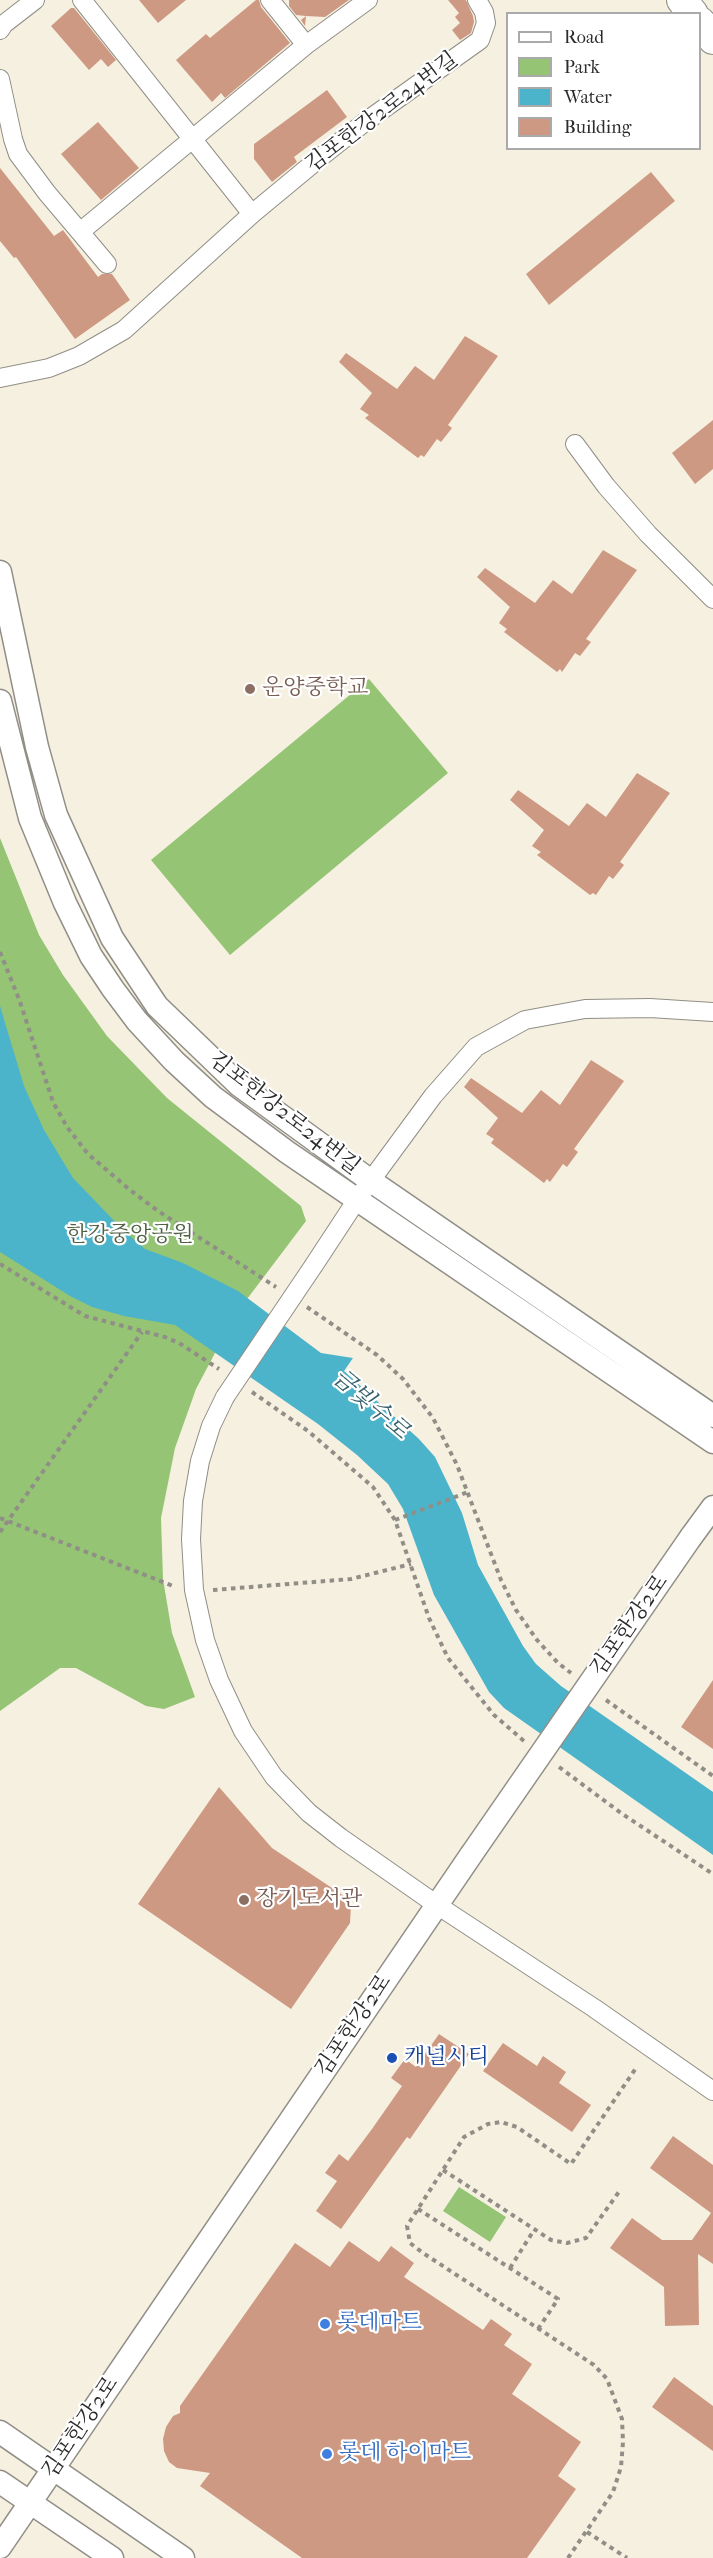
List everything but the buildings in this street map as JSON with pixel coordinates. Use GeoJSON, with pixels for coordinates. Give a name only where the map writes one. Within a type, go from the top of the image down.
{"type":"FeatureCollection","features":[{"type":"Feature","properties":{"kind":"main road"},"geometry":{"type":"LineString","coordinates":[[682,0],[691,12]]}},
{"type":"Feature","properties":{"kind":"main road"},"geometry":{"type":"LineString","coordinates":[[701,24],[713,39]]}},
{"type":"Feature","properties":{"kind":"street"},"geometry":{"type":"LineString","coordinates":[[0,30],[4,24],[35,0]]}},
{"type":"Feature","properties":{"kind":"street"},"geometry":{"type":"LineString","coordinates":[[82,0],[252,214]]}},
{"type":"Feature","properties":{"kind":"street"},"geometry":{"type":"LineString","coordinates":[[270,0],[306,45]]}},
{"type":"Feature","properties":{"kind":"street"},"geometry":{"type":"LineString","coordinates":[[80,232],[306,45],[368,0]]}},
{"type":"Feature","properties":{"kind":"street","name":"김포한강2로24번길"},"geometry":{"type":"LineString","coordinates":[[0,378],[49,368],[105,343],[124,330],[252,214],[365,122],[480,40],[486,23],[484,12],[477,0]]}},
{"type":"Feature","properties":{"kind":"street"},"geometry":{"type":"LineString","coordinates":[[0,79],[12,139],[18,154],[47,193],[107,264]]}},
{"type":"Feature","properties":{"kind":"street"},"geometry":{"type":"LineString","coordinates":[[575,444],[606,486],[648,534],[713,599]]}},
{"type":"Feature","properties":{"kind":"street","name":"김포한강2로24번길"},"geometry":{"type":"LineString","coordinates":[[0,572],[38,747],[56,815],[112,938],[158,1006],[239,1085],[364,1190],[713,1442]]}},
{"type":"Feature","properties":{"kind":"street","name":"김포한강2로24번길"},"geometry":{"type":"LineString","coordinates":[[0,701],[30,818],[47,864],[91,956],[136,1021],[213,1097],[287,1152],[364,1190],[713,1416]]}},
{"type":"Feature","properties":{"kind":"street"},"geometry":{"type":"LineString","coordinates":[[713,1012],[650,1008],[585,1009],[525,1020],[476,1047],[433,1096],[364,1190],[225,1397],[211,1426],[200,1461],[193,1501],[191,1539],[194,1590],[205,1640],[219,1680],[243,1731],[274,1777],[309,1813],[437,1905],[594,2008],[713,2091]]}},
{"type":"Feature","properties":{"kind":"street","name":"김포한강2로"},"geometry":{"type":"LineString","coordinates":[[0,2547],[471,1855],[713,1508]]}},
{"type":"Feature","properties":{"kind":"street"},"geometry":{"type":"LineString","coordinates":[[0,2432],[183,2558]]}},
{"type":"Feature","properties":{"kind":"street"},"geometry":{"type":"LineString","coordinates":[[0,2482],[112,2558]]}},
{"type":"Feature","properties":{"kind":"path"},"geometry":{"type":"LineString","coordinates":[[0,952],[19,999],[53,1102],[67,1127],[88,1154],[158,1211],[282,1291]]}},
{"type":"Feature","properties":{"kind":"path"},"geometry":{"type":"LineString","coordinates":[[0,1264],[84,1316],[179,1343],[222,1371]]}},
{"type":"Feature","properties":{"kind":"path"},"geometry":{"type":"LineString","coordinates":[[301,1304],[377,1355],[403,1379],[433,1418],[468,1492],[501,1580],[516,1610],[544,1648],[575,1676]]}},
{"type":"Feature","properties":{"kind":"path"},"geometry":{"type":"LineString","coordinates":[[0,1532],[142,1332]]}},
{"type":"Feature","properties":{"kind":"path"},"geometry":{"type":"LineString","coordinates":[[250,1391],[308,1431],[351,1465],[373,1487],[395,1521],[429,1618],[448,1658],[494,1715],[532,1747]]}},
{"type":"Feature","properties":{"kind":"path"},"geometry":{"type":"LineString","coordinates":[[395,1521],[468,1492]]}},
{"type":"Feature","properties":{"kind":"path"},"geometry":{"type":"LineString","coordinates":[[602,1696],[713,1776]]}},
{"type":"Feature","properties":{"kind":"path"},"geometry":{"type":"LineString","coordinates":[[550,1760],[621,1812],[713,1874]]}},
{"type":"Feature","properties":{"kind":"path"},"geometry":{"type":"LineString","coordinates":[[568,2558],[614,2492],[621,2467],[622,2419],[607,2379],[594,2365],[410,2243],[407,2226],[464,2138],[488,2124],[501,2122],[517,2127],[571,2164],[636,2068]]}},
{"type":"Feature","properties":{"kind":"path"},"geometry":{"type":"LineString","coordinates":[[443,2170],[534,2230],[551,2240],[567,2243],[586,2238],[621,2189]]}},
{"type":"Feature","properties":{"kind":"path"},"geometry":{"type":"LineString","coordinates":[[418,2209],[558,2299],[538,2329]]}},
{"type":"Feature","properties":{"kind":"path"},"geometry":{"type":"LineString","coordinates":[[510,2268],[534,2230]]}},
{"type":"Feature","properties":{"kind":"path"},"geometry":{"type":"LineString","coordinates":[[587,2532],[627,2558]]}},
{"type":"Feature","properties":{"kind":"green space"},"geometry":{"type":"Polygon","coordinates":[[[369,679],[448,773],[230,955],[151,860],[369,679]]]}},
{"type":"Feature","properties":{"kind":"green space","name":"한강중앙공원"},"geometry":{"type":"Polygon","coordinates":[[[0,838],[39,935],[63,975],[107,1036],[167,1098],[301,1206],[306,1221],[235,1315],[196,1389],[175,1448],[161,1518],[163,1579],[172,1633],[195,1697],[164,1709],[146,1706],[76,1668],[60,1668],[0,1711],[0,838]]]}},
{"type":"Feature","properties":{"kind":"green space"},"geometry":{"type":"Polygon","coordinates":[[[459,2187],[506,2217],[490,2242],[443,2211],[459,2187]]]}},
{"type":"Feature","properties":{"kind":"water","name":"금빛수로"},"geometry":{"type":"Polygon","coordinates":[[[0,1006],[24,1086],[44,1130],[73,1178],[123,1230],[145,1249],[183,1263],[238,1291],[321,1353],[353,1358],[344,1371],[419,1439],[435,1457],[462,1513],[478,1565],[523,1646],[536,1664],[561,1686],[713,1792],[713,1855],[504,1708],[489,1692],[434,1595],[403,1509],[388,1484],[357,1455],[318,1424],[175,1325],[124,1316],[92,1307],[70,1296],[0,1252],[0,1006]]]}},
{"type":"Feature","properties":{"kind":"place","name":"운양중학교"},"geometry":{"type":"Point","coordinates":[250,689]}},
{"type":"Feature","properties":{"kind":"place","name":"장기도서관"},"geometry":{"type":"Point","coordinates":[244,1900]}},
{"type":"Feature","properties":{"kind":"place","name":"캐널시티"},"geometry":{"type":"Point","coordinates":[392,2058]}},
{"type":"Feature","properties":{"kind":"place","name":"롯데마트"},"geometry":{"type":"Point","coordinates":[325,2324]}},
{"type":"Feature","properties":{"kind":"place","name":"롯데 하이마트"},"geometry":{"type":"Point","coordinates":[327,2454]}}]}
